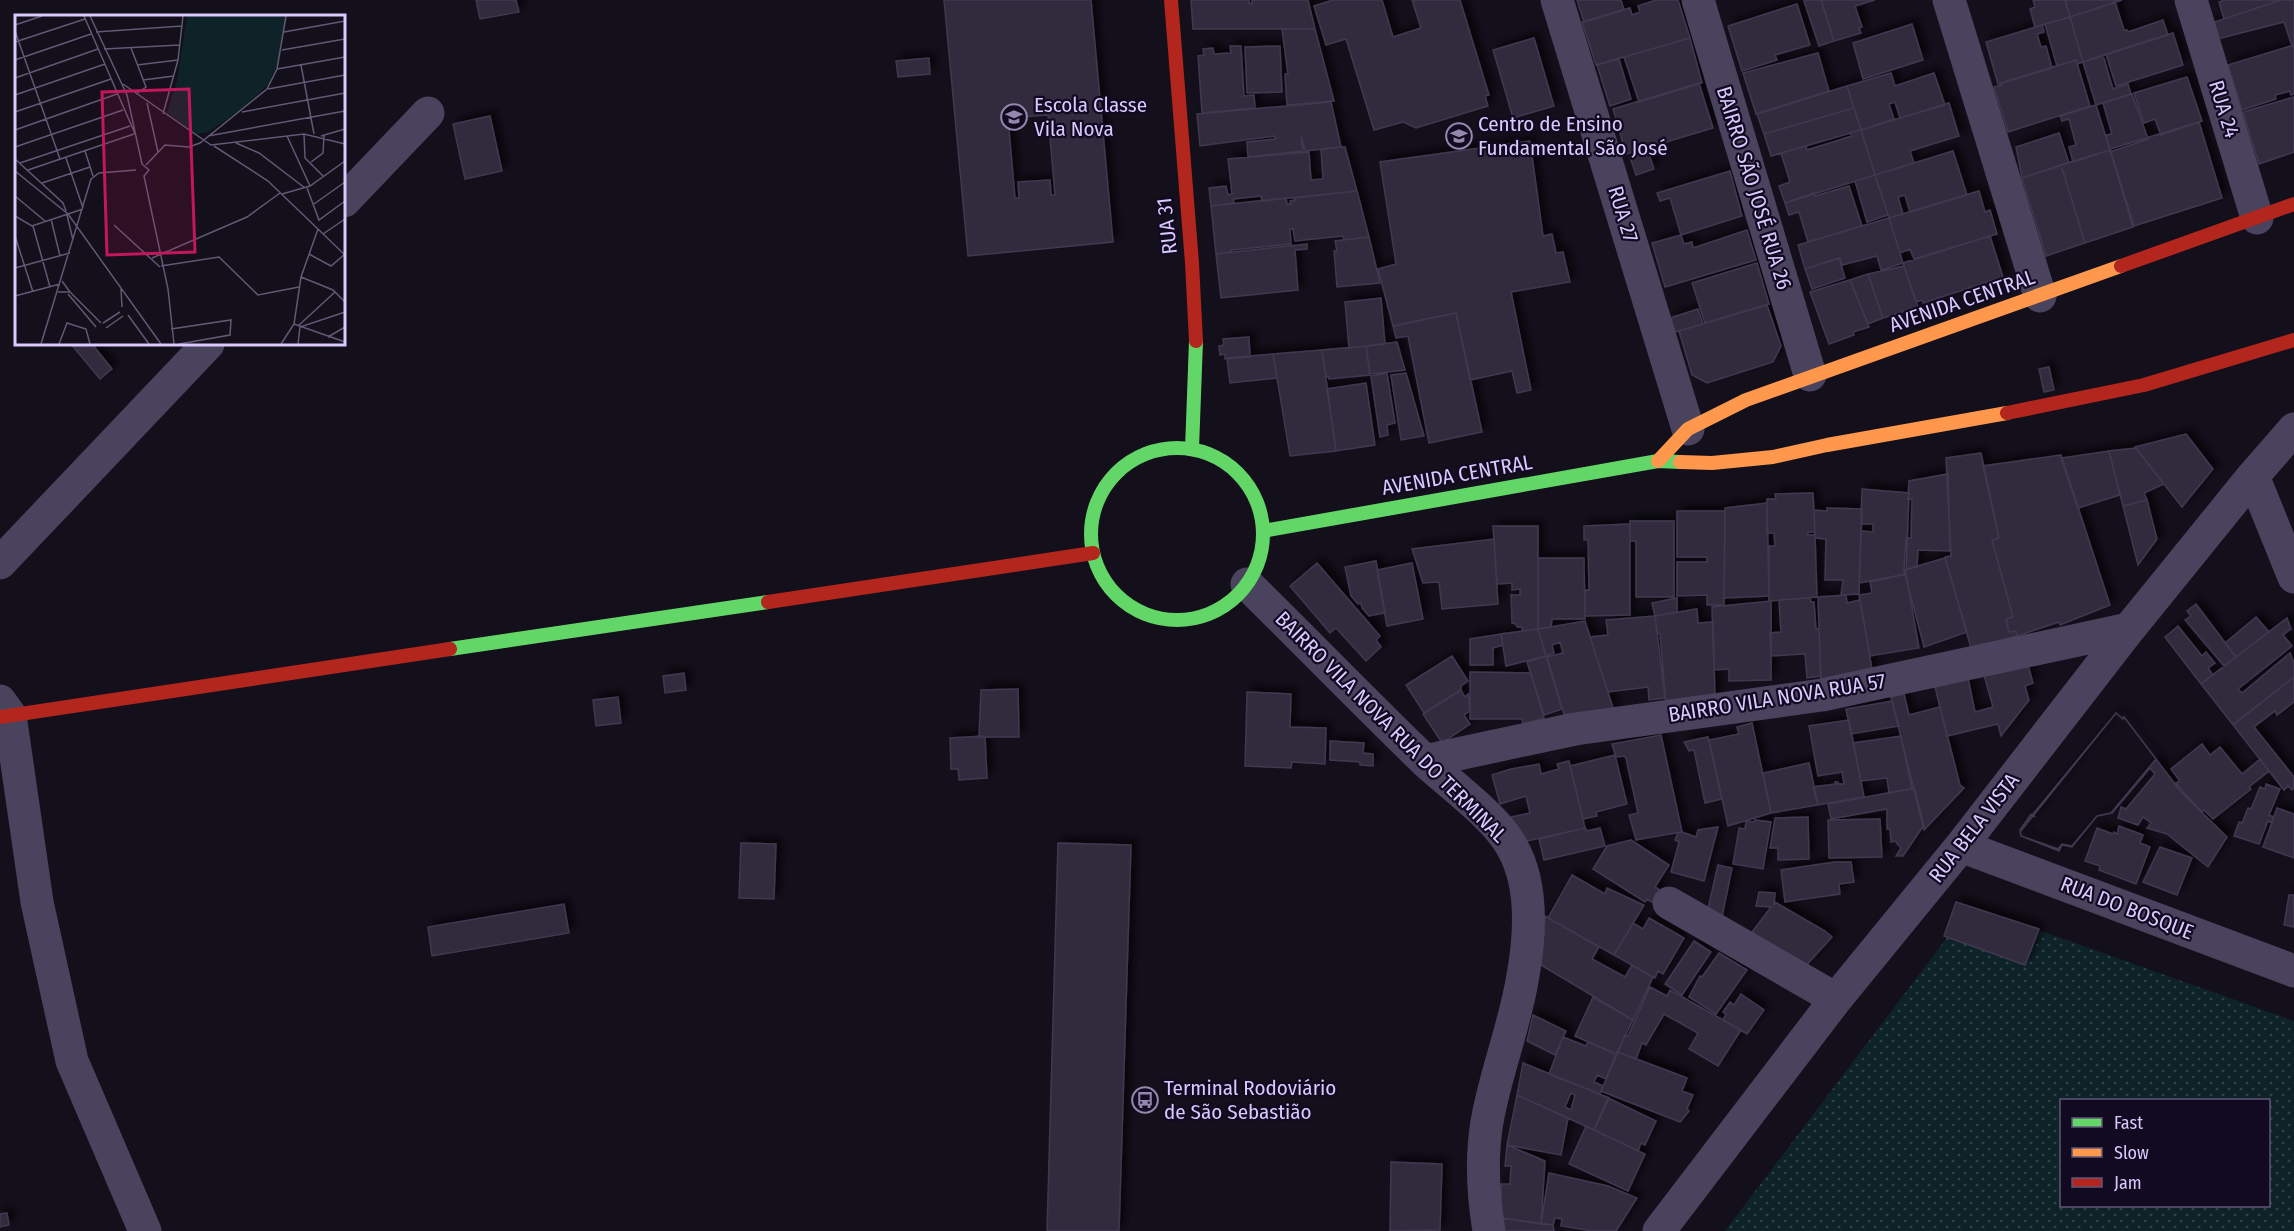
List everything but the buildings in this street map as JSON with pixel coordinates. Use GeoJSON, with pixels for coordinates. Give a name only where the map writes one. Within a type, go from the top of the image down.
{"type":"FeatureCollection","features":[{"type":"Feature","properties":{"kind":"street","name":"RUA 31"},"geometry":{"type":"LineString","coordinates":[[1171,0],[1196,331],[1192,449]]}},
{"type":"Feature","properties":{"kind":"street","name":"RUA 27"},"geometry":{"type":"LineString","coordinates":[[1557,0],[1688,429]]}},
{"type":"Feature","properties":{"kind":"street","name":"BAIRRO SÃO JOSÉ RUA 26"},"geometry":{"type":"LineString","coordinates":[[1698,0],[1810,375]]}},
{"type":"Feature","properties":{"kind":"street"},"geometry":{"type":"LineString","coordinates":[[1949,0],[2040,296]]}},
{"type":"Feature","properties":{"kind":"street","name":"RUA 24"},"geometry":{"type":"LineString","coordinates":[[2191,0],[2257,218]]}},
{"type":"Feature","properties":{"kind":"street"},"geometry":{"type":"LineString","coordinates":[[345,200],[428,112]]}},
{"type":"Feature","properties":{"kind":"street","name":"AVENIDA CENTRAL"},"geometry":{"type":"LineString","coordinates":[[1658,461],[1688,429],[1746,400],[1810,375],[1925,337],[2294,204]]}},
{"type":"Feature","properties":{"kind":"street","name":"AVENIDA CENTRAL"},"geometry":{"type":"LineString","coordinates":[[1263,531],[1658,461],[1712,463],[1773,457],[2144,385],[2294,340]]}},
{"type":"Feature","properties":{"kind":"street"},"geometry":{"type":"LineString","coordinates":[[0,563],[207,345]]}},
{"type":"Feature","properties":{"kind":"street","name":"RUA BELA VISTA"},"geometry":{"type":"LineString","coordinates":[[1659,1231],[1836,999],[1961,846],[2129,628],[2294,429]]}},
{"type":"Feature","properties":{"kind":"street"},"geometry":{"type":"LineString","coordinates":[[1169,447],[1192,449],[1220,459],[1242,477],[1257,502],[1263,531],[1260,559],[1247,584],[1229,603],[1206,616],[1177,621],[1148,616],[1112,591],[1101,574],[1093,553],[1091,526],[1097,500],[1112,477],[1128,462],[1148,452],[1169,447]]}},
{"type":"Feature","properties":{"kind":"street"},"geometry":{"type":"LineString","coordinates":[[2253,476],[2294,577]]}},
{"type":"Feature","properties":{"kind":"street"},"geometry":{"type":"LineString","coordinates":[[145,1231],[72,1060],[37,902],[3,711],[1093,553]]}},
{"type":"Feature","properties":{"kind":"street","name":"BAIRRO VILA NOVA RUA DO TERMINAL"},"geometry":{"type":"LineString","coordinates":[[1247,584],[1425,761],[1497,827],[1512,846],[1519,863],[1527,900],[1526,963],[1487,1123],[1483,1193],[1489,1231]]}},
{"type":"Feature","properties":{"kind":"street","name":"BAIRRO VILA NOVA RUA 57"},"geometry":{"type":"LineString","coordinates":[[1425,761],[1575,729],[1822,695],[2129,628]]}},
{"type":"Feature","properties":{"kind":"street","name":"RUA DO BOSQUE"},"geometry":{"type":"LineString","coordinates":[[1961,846],[2294,971]]}},
{"type":"Feature","properties":{"kind":"street"},"geometry":{"type":"LineString","coordinates":[[1669,903],[1836,999]]}},
{"type":"Feature","properties":{"kind":"green space"},"geometry":{"type":"Polygon","coordinates":[[[1971,906],[2294,1021],[2294,1231],[1725,1231],[1971,906]]]}},
{"type":"Feature","properties":{"kind":"traffic: fast"},"geometry":{"type":"LineString","coordinates":[[1192,449],[1196,341]]}},
{"type":"Feature","properties":{"kind":"traffic: fast"},"geometry":{"type":"LineString","coordinates":[[1177,448],[1210,455],[1238,473],[1256,501],[1263,534],[1256,567],[1238,595],[1210,613],[1177,620],[1144,613],[1116,595],[1098,567],[1091,534],[1098,501],[1116,473],[1144,455],[1177,448]]}},
{"type":"Feature","properties":{"kind":"traffic: fast"},"geometry":{"type":"LineString","coordinates":[[1263,531],[1658,461],[1680,462]]}},
{"type":"Feature","properties":{"kind":"traffic: fast"},"geometry":{"type":"LineString","coordinates":[[450,649],[768,602]]}},
{"type":"Feature","properties":{"kind":"traffic: slow"},"geometry":{"type":"LineString","coordinates":[[1658,461],[1688,429],[1746,400],[2121,266]]}},
{"type":"Feature","properties":{"kind":"traffic: slow"},"geometry":{"type":"LineString","coordinates":[[1680,462],[1712,463],[1773,457],[1827,445],[2007,413]]}},
{"type":"Feature","properties":{"kind":"traffic: jam"},"geometry":{"type":"LineString","coordinates":[[1171,0],[1196,341]]}},
{"type":"Feature","properties":{"kind":"traffic: jam"},"geometry":{"type":"LineString","coordinates":[[2121,266],[2294,204]]}},
{"type":"Feature","properties":{"kind":"traffic: jam"},"geometry":{"type":"LineString","coordinates":[[2007,413],[2144,385],[2294,340]]}},
{"type":"Feature","properties":{"kind":"traffic: jam"},"geometry":{"type":"LineString","coordinates":[[768,602],[1093,553]]}},
{"type":"Feature","properties":{"kind":"traffic: jam"},"geometry":{"type":"LineString","coordinates":[[0,717],[450,649]]}},
{"type":"Feature","properties":{"kind":"place","name":"Escola Classe Vila Nova"},"geometry":{"type":"Point","coordinates":[1014,117]}},
{"type":"Feature","properties":{"kind":"place","name":"Centro de Ensino Fundamental São José"},"geometry":{"type":"Point","coordinates":[1459,136]}},
{"type":"Feature","properties":{"kind":"place","name":"Terminal Rodoviário de São Sebastião"},"geometry":{"type":"Point","coordinates":[1145,1100]}}]}
